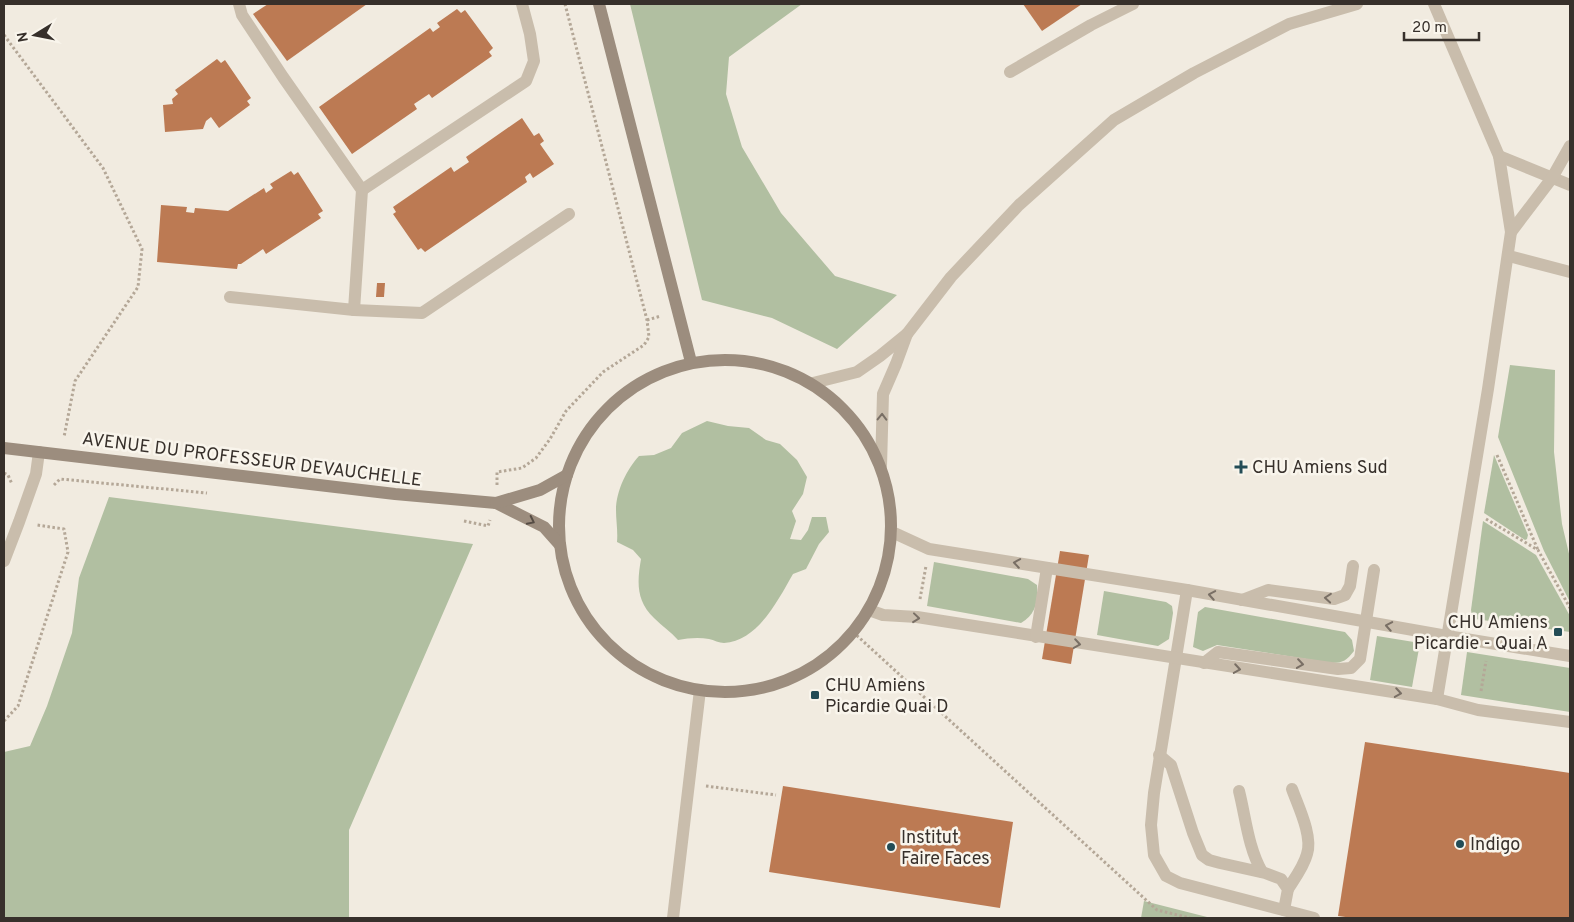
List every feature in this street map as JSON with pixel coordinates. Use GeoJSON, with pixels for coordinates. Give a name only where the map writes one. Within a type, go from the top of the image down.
{"type":"FeatureCollection","features":[{"type":"Feature","properties":{"kind":"street"},"geometry":{"type":"LineString","coordinates":[[239,4],[242,15],[273,62],[362,190],[354,310]]}},
{"type":"Feature","properties":{"kind":"street"},"geometry":{"type":"LineString","coordinates":[[362,190],[526,81],[534,61],[530,34],[522,4]]}},
{"type":"Feature","properties":{"kind":"street"},"geometry":{"type":"LineString","coordinates":[[599,4],[691,362]]}},
{"type":"Feature","properties":{"kind":"street"},"geometry":{"type":"LineString","coordinates":[[1010,72],[1090,25],[1133,4]]}},
{"type":"Feature","properties":{"kind":"street"},"geometry":{"type":"LineString","coordinates":[[813,383],[857,372],[907,334],[951,277],[1019,205],[1114,120],[1194,73],[1289,24],[1357,4]]}},
{"type":"Feature","properties":{"kind":"street"},"geometry":{"type":"LineString","coordinates":[[1434,4],[1499,156],[1512,232],[1437,699]]}},
{"type":"Feature","properties":{"kind":"street"},"geometry":{"type":"LineString","coordinates":[[1512,232],[1552,178],[1570,146]]}},
{"type":"Feature","properties":{"kind":"street"},"geometry":{"type":"LineString","coordinates":[[1499,156],[1570,185]]}},
{"type":"Feature","properties":{"kind":"street"},"geometry":{"type":"LineString","coordinates":[[230,297],[354,310],[422,312],[569,214]]}},
{"type":"Feature","properties":{"kind":"street"},"geometry":{"type":"LineString","coordinates":[[1508,256],[1570,272]]}},
{"type":"Feature","properties":{"kind":"street"},"geometry":{"type":"LineString","coordinates":[[881,466],[882,394],[907,334]]}},
{"type":"Feature","properties":{"kind":"street"},"geometry":{"type":"LineString","coordinates":[[733,358],[774,366],[813,383],[854,419],[881,466],[890,498],[892,532],[881,586],[853,632],[836,651],[806,674],[784,682],[742,691],[700,690],[658,678],[622,656],[609,644],[580,609],[571,587],[560,545],[560,510],[566,475],[585,435],[614,401],[650,376],[691,362],[733,358]]}},
{"type":"Feature","properties":{"kind":"street","name":"AVENUE DU PROFESSEUR DEVAUCHELLE"},"geometry":{"type":"LineString","coordinates":[[4,448],[395,494],[496,503]]}},
{"type":"Feature","properties":{"kind":"street"},"geometry":{"type":"LineString","coordinates":[[4,561],[36,474],[39,452]]}},
{"type":"Feature","properties":{"kind":"street"},"geometry":{"type":"LineString","coordinates":[[496,503],[540,490],[566,475]]}},
{"type":"Feature","properties":{"kind":"street"},"geometry":{"type":"LineString","coordinates":[[496,503],[544,528],[560,545]]}},
{"type":"Feature","properties":{"kind":"street"},"geometry":{"type":"LineString","coordinates":[[892,532],[929,549],[1187,590],[1568,656]]}},
{"type":"Feature","properties":{"kind":"street"},"geometry":{"type":"LineString","coordinates":[[1241,600],[1268,590],[1334,599],[1346,595],[1350,586],[1353,566]]}},
{"type":"Feature","properties":{"kind":"street"},"geometry":{"type":"LineString","coordinates":[[1036,637],[1048,568]]}},
{"type":"Feature","properties":{"kind":"street"},"geometry":{"type":"LineString","coordinates":[[1204,664],[1218,652],[1338,669],[1351,668],[1360,658],[1374,570]]}},
{"type":"Feature","properties":{"kind":"street"},"geometry":{"type":"LineString","coordinates":[[1187,590],[1160,755],[1151,824],[1154,855],[1166,876],[1180,883],[1314,918]]}},
{"type":"Feature","properties":{"kind":"street"},"geometry":{"type":"LineString","coordinates":[[868,610],[883,615],[917,617],[1204,664],[1437,699],[1478,710],[1570,722]]}},
{"type":"Feature","properties":{"kind":"street"},"geometry":{"type":"LineString","coordinates":[[673,918],[700,690]]}},
{"type":"Feature","properties":{"kind":"street"},"geometry":{"type":"LineString","coordinates":[[1160,755],[1174,772],[1202,855],[1210,860],[1262,872],[1281,879],[1288,889]]}},
{"type":"Feature","properties":{"kind":"street"},"geometry":{"type":"LineString","coordinates":[[1284,910],[1288,889],[1307,854],[1309,844],[1307,831],[1292,788]]}},
{"type":"Feature","properties":{"kind":"street"},"geometry":{"type":"LineString","coordinates":[[1239,791],[1249,845],[1262,872]]}},
{"type":"Feature","properties":{"kind":"path"},"geometry":{"type":"LineString","coordinates":[[462,521],[488,526],[496,503],[498,472],[522,468],[536,458],[550,439],[566,411],[604,372],[644,346],[649,337],[647,320],[566,4]]}},
{"type":"Feature","properties":{"kind":"path"},"geometry":{"type":"LineString","coordinates":[[4,34],[103,168],[142,249],[138,287],[75,381],[60,455]]}},
{"type":"Feature","properties":{"kind":"path"},"geometry":{"type":"LineString","coordinates":[[1497,454],[1538,550],[1570,608]]}},
{"type":"Feature","properties":{"kind":"path"},"geometry":{"type":"LineString","coordinates":[[4,473],[8,475],[13,487],[47,491],[60,479],[213,494]]}},
{"type":"Feature","properties":{"kind":"path"},"geometry":{"type":"LineString","coordinates":[[1481,516],[1538,550]]}},
{"type":"Feature","properties":{"kind":"path"},"geometry":{"type":"LineString","coordinates":[[4,721],[18,706],[68,552],[64,529],[19,522]]}},
{"type":"Feature","properties":{"kind":"path"},"geometry":{"type":"LineString","coordinates":[[917,617],[929,549]]}},
{"type":"Feature","properties":{"kind":"path"},"geometry":{"type":"LineString","coordinates":[[853,632],[1157,910],[1190,918]]}},
{"type":"Feature","properties":{"kind":"path"},"geometry":{"type":"LineString","coordinates":[[1478,710],[1488,643]]}},
{"type":"Feature","properties":{"kind":"path"},"geometry":{"type":"LineString","coordinates":[[688,784],[776,795]]}},
{"type":"Feature","properties":{"kind":"green space"},"geometry":{"type":"Polygon","coordinates":[[[630,4],[802,4],[729,57],[726,94],[742,147],[781,213],[835,276],[897,295],[837,349],[772,318],[702,300],[630,4]]]}},
{"type":"Feature","properties":{"kind":"green space"},"geometry":{"type":"Polygon","coordinates":[[[1510,365],[1555,370],[1554,452],[1562,524],[1570,558],[1570,602],[1544,551],[1498,437],[1510,365]]]}},
{"type":"Feature","properties":{"kind":"green space"},"geometry":{"type":"Polygon","coordinates":[[[707,421],[749,428],[766,440],[780,444],[797,460],[807,477],[803,494],[792,511],[796,521],[790,539],[801,540],[808,530],[812,517],[826,517],[829,532],[819,544],[806,569],[793,574],[766,618],[747,635],[736,641],[724,643],[701,638],[678,640],[657,621],[648,612],[639,591],[641,559],[633,550],[617,542],[616,503],[626,474],[635,461],[639,456],[654,455],[671,448],[682,433],[707,421]]]}},
{"type":"Feature","properties":{"kind":"green space"},"geometry":{"type":"Polygon","coordinates":[[[1494,455],[1528,535],[1525,540],[1484,513],[1494,455]]]}},
{"type":"Feature","properties":{"kind":"green space"},"geometry":{"type":"Polygon","coordinates":[[[109,497],[473,544],[349,830],[349,918],[4,918],[4,752],[30,746],[47,706],[72,633],[79,578],[109,497]]]}},
{"type":"Feature","properties":{"kind":"green space"},"geometry":{"type":"Polygon","coordinates":[[[1483,521],[1536,555],[1570,616],[1570,632],[1475,619],[1472,616],[1471,610],[1483,521]]]}},
{"type":"Feature","properties":{"kind":"green space"},"geometry":{"type":"Polygon","coordinates":[[[934,562],[1028,579],[1037,585],[1037,597],[1033,612],[1021,623],[927,606],[934,562]]]}},
{"type":"Feature","properties":{"kind":"green space"},"geometry":{"type":"Polygon","coordinates":[[[1104,591],[1166,602],[1172,606],[1173,613],[1169,639],[1158,646],[1097,635],[1104,591]]]}},
{"type":"Feature","properties":{"kind":"green space"},"geometry":{"type":"Polygon","coordinates":[[[1205,607],[1345,632],[1352,640],[1354,651],[1345,660],[1332,663],[1217,645],[1203,651],[1193,647],[1198,612],[1205,607]]]}},
{"type":"Feature","properties":{"kind":"green space"},"geometry":{"type":"Polygon","coordinates":[[[1377,636],[1420,643],[1412,687],[1370,680],[1377,636]]]}},
{"type":"Feature","properties":{"kind":"green space"},"geometry":{"type":"Polygon","coordinates":[[[1467,652],[1570,668],[1570,712],[1461,695],[1467,652]]]}},
{"type":"Feature","properties":{"kind":"green space"},"geometry":{"type":"Polygon","coordinates":[[[1144,901],[1211,918],[1141,918],[1144,901]]]}},
{"type":"Feature","properties":{"kind":"building"},"geometry":{"type":"Polygon","coordinates":[[[268,4],[367,4],[287,61],[253,14],[268,4]]]}},
{"type":"Feature","properties":{"kind":"building"},"geometry":{"type":"Polygon","coordinates":[[[1023,4],[1082,4],[1042,31],[1023,4]]]}},
{"type":"Feature","properties":{"kind":"building"},"geometry":{"type":"Polygon","coordinates":[[[457,9],[461,13],[465,10],[493,48],[489,52],[492,56],[432,98],[429,94],[414,104],[417,109],[352,154],[319,107],[430,28],[433,32],[440,27],[437,23],[457,9]]]}},
{"type":"Feature","properties":{"kind":"building"},"geometry":{"type":"Polygon","coordinates":[[[217,59],[221,63],[225,60],[251,98],[247,101],[250,105],[219,128],[211,117],[206,121],[203,129],[165,132],[163,105],[173,104],[172,99],[178,94],[175,90],[217,59]]]}},
{"type":"Feature","properties":{"kind":"building"},"geometry":{"type":"Polygon","coordinates":[[[522,118],[534,136],[539,133],[544,141],[540,144],[554,164],[533,178],[530,173],[525,177],[527,182],[425,252],[421,248],[418,250],[393,214],[396,212],[393,207],[451,167],[454,172],[469,162],[466,157],[522,118]]]}},
{"type":"Feature","properties":{"kind":"building"},"geometry":{"type":"Polygon","coordinates":[[[291,171],[294,175],[298,172],[323,211],[318,214],[321,218],[266,254],[263,249],[241,264],[238,264],[237,269],[157,262],[161,205],[187,207],[186,212],[194,213],[195,208],[228,211],[264,188],[266,193],[273,188],[270,184],[291,171]]]}},
{"type":"Feature","properties":{"kind":"building"},"geometry":{"type":"Polygon","coordinates":[[[377,283],[385,283],[384,297],[376,297],[377,283]]]}},
{"type":"Feature","properties":{"kind":"building"},"geometry":{"type":"Polygon","coordinates":[[[1060,551],[1089,555],[1071,664],[1042,659],[1060,551]]]}},
{"type":"Feature","properties":{"kind":"building","name":"Indigo"},"geometry":{"type":"Polygon","coordinates":[[[1365,742],[1570,773],[1570,918],[1353,918],[1338,916],[1365,742]]]}},
{"type":"Feature","properties":{"kind":"building","name":"Institut Faire Faces"},"geometry":{"type":"Polygon","coordinates":[[[783,786],[1013,822],[1000,908],[769,872],[783,786]]]}},
{"type":"Feature","properties":{"kind":"place","name":"CHU Amiens Sud"},"geometry":{"type":"Point","coordinates":[1241,467]}},
{"type":"Feature","properties":{"kind":"place","name":"CHU Amiens Picardie - Quai A"},"geometry":{"type":"Point","coordinates":[1558,632]}},
{"type":"Feature","properties":{"kind":"place","name":"CHU Amiens Picardie Quai D"},"geometry":{"type":"Point","coordinates":[815,695]}},
{"type":"Feature","properties":{"kind":"place","name":"Indigo"},"geometry":{"type":"Point","coordinates":[1460,844]}},
{"type":"Feature","properties":{"kind":"place","name":"Institut Faire Faces"},"geometry":{"type":"Point","coordinates":[891,847]}}]}
